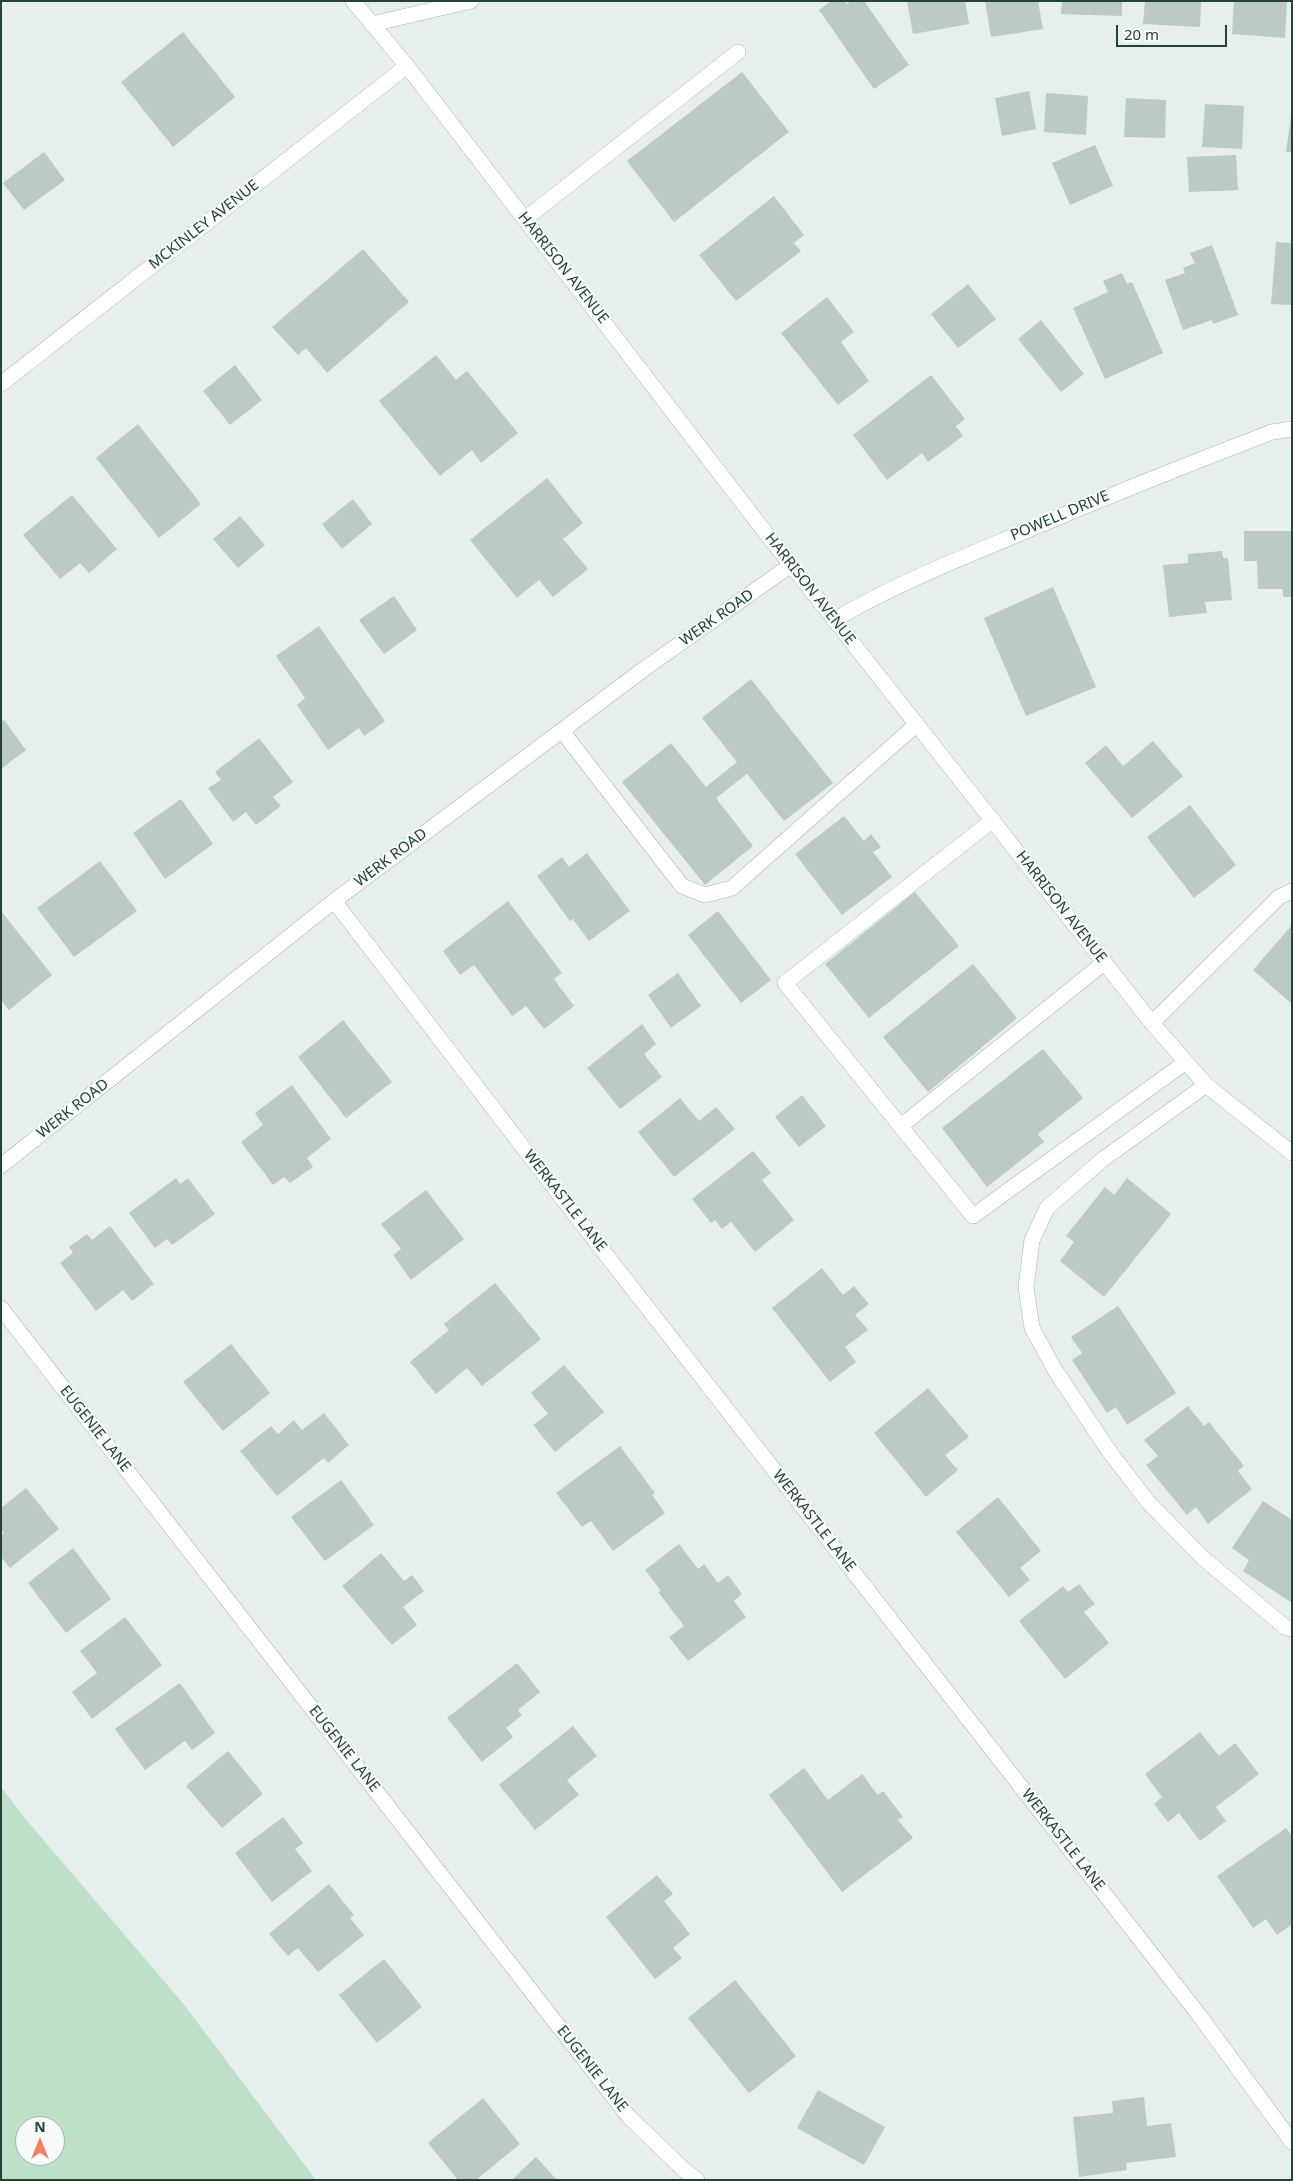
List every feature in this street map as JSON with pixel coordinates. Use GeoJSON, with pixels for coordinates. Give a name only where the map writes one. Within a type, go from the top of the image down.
{"type":"FeatureCollection","features":[{"type":"Feature","properties":{"kind":"street","name":"HARRISON AVENUE"},"geometry":{"type":"LineString","coordinates":[[353,1],[407,66],[834,620],[1152,1022],[1206,1085],[1292,1153]]}},
{"type":"Feature","properties":{"kind":"street"},"geometry":{"type":"LineString","coordinates":[[372,24],[471,1]]}},
{"type":"Feature","properties":{"kind":"street"},"geometry":{"type":"LineString","coordinates":[[525,219],[738,52]]}},
{"type":"Feature","properties":{"kind":"street","name":"MCKINLEY AVENUE"},"geometry":{"type":"LineString","coordinates":[[1,384],[407,66]]}},
{"type":"Feature","properties":{"kind":"street","name":"POWELL DRIVE"},"geometry":{"type":"LineString","coordinates":[[834,620],[873,597],[1140,482],[1272,432],[1292,429]]}},
{"type":"Feature","properties":{"kind":"street","name":"WERK ROAD"},"geometry":{"type":"LineString","coordinates":[[1,1166],[334,901],[562,731],[791,565]]}},
{"type":"Feature","properties":{"kind":"street"},"geometry":{"type":"LineString","coordinates":[[562,731],[682,886],[705,895],[732,888],[917,724]]}},
{"type":"Feature","properties":{"kind":"street"},"geometry":{"type":"LineString","coordinates":[[993,820],[785,983],[973,1216],[1186,1062]]}},
{"type":"Feature","properties":{"kind":"street"},"geometry":{"type":"LineString","coordinates":[[1152,1022],[1280,897],[1292,891]]}},
{"type":"Feature","properties":{"kind":"street","name":"WERKASTLE LANE"},"geometry":{"type":"LineString","coordinates":[[334,901],[572,1211],[1199,2015],[1292,2142]]}},
{"type":"Feature","properties":{"kind":"street"},"geometry":{"type":"LineString","coordinates":[[901,1126],[1105,962]]}},
{"type":"Feature","properties":{"kind":"street"},"geometry":{"type":"LineString","coordinates":[[1206,1085],[1102,1160],[1047,1208],[1032,1240],[1026,1287],[1032,1328],[1055,1370],[1109,1451],[1148,1502],[1203,1558],[1285,1627],[1292,1629]]}},
{"type":"Feature","properties":{"kind":"street","name":"EUGENIE LANE"},"geometry":{"type":"LineString","coordinates":[[1,1308],[629,2117],[697,2180]]}},
{"type":"Feature","properties":{"kind":"green space"},"geometry":{"type":"Polygon","coordinates":[[[1,1787],[22,1815],[182,2002],[316,2180],[1,2180],[1,1787]]]}},
{"type":"Feature","properties":{"kind":"building"},"geometry":{"type":"Polygon","coordinates":[[[831,1],[845,1],[847,4],[851,1],[864,1],[909,65],[874,89],[819,10],[831,1]]]}},
{"type":"Feature","properties":{"kind":"building"},"geometry":{"type":"Polygon","coordinates":[[[907,1],[965,1],[969,24],[913,34],[907,1]]]}},
{"type":"Feature","properties":{"kind":"building"},"geometry":{"type":"Polygon","coordinates":[[[985,1],[1038,1],[1043,29],[991,37],[985,1]]]}},
{"type":"Feature","properties":{"kind":"building"},"geometry":{"type":"Polygon","coordinates":[[[1062,1],[1122,1],[1122,16],[1061,14],[1062,1]]]}},
{"type":"Feature","properties":{"kind":"building"},"geometry":{"type":"Polygon","coordinates":[[[1145,1],[1201,1],[1200,27],[1143,24],[1145,1]]]}},
{"type":"Feature","properties":{"kind":"building"},"geometry":{"type":"Polygon","coordinates":[[[1234,1],[1287,1],[1285,38],[1232,34],[1234,1]]]}},
{"type":"Feature","properties":{"kind":"building"},"geometry":{"type":"Polygon","coordinates":[[[183,32],[235,97],[173,147],[121,82],[183,32]]]}},
{"type":"Feature","properties":{"kind":"building"},"geometry":{"type":"Polygon","coordinates":[[[742,72],[789,132],[674,222],[627,161],[742,72]]]}},
{"type":"Feature","properties":{"kind":"building"},"geometry":{"type":"Polygon","coordinates":[[[1029,91],[1036,129],[1002,136],[995,98],[1029,91]]]}},
{"type":"Feature","properties":{"kind":"building"},"geometry":{"type":"Polygon","coordinates":[[[1046,93],[1088,96],[1086,135],[1044,132],[1046,93]]]}},
{"type":"Feature","properties":{"kind":"building"},"geometry":{"type":"Polygon","coordinates":[[[1126,98],[1166,100],[1165,138],[1124,137],[1126,98]]]}},
{"type":"Feature","properties":{"kind":"building"},"geometry":{"type":"Polygon","coordinates":[[[1205,104],[1244,106],[1242,149],[1202,147],[1205,104]]]}},
{"type":"Feature","properties":{"kind":"building"},"geometry":{"type":"Polygon","coordinates":[[[1291,117],[1292,152],[1286,152],[1291,117]]]}},
{"type":"Feature","properties":{"kind":"building"},"geometry":{"type":"Polygon","coordinates":[[[1095,145],[1113,186],[1070,205],[1052,163],[1095,145]]]}},
{"type":"Feature","properties":{"kind":"building"},"geometry":{"type":"Polygon","coordinates":[[[44,152],[65,180],[24,210],[3,183],[44,152]]]}},
{"type":"Feature","properties":{"kind":"building"},"geometry":{"type":"Polygon","coordinates":[[[1236,155],[1238,190],[1189,192],[1187,157],[1236,155]]]}},
{"type":"Feature","properties":{"kind":"building"},"geometry":{"type":"Polygon","coordinates":[[[774,196],[804,235],[794,243],[801,251],[736,301],[699,255],[774,196]]]}},
{"type":"Feature","properties":{"kind":"building"},"geometry":{"type":"Polygon","coordinates":[[[1276,242],[1292,243],[1292,305],[1271,304],[1276,242]]]}},
{"type":"Feature","properties":{"kind":"building"},"geometry":{"type":"Polygon","coordinates":[[[1212,245],[1238,315],[1213,324],[1212,320],[1183,330],[1165,280],[1185,273],[1183,268],[1195,263],[1190,253],[1212,245]]]}},
{"type":"Feature","properties":{"kind":"building"},"geometry":{"type":"Polygon","coordinates":[[[363,249],[409,302],[327,373],[306,348],[298,355],[272,327],[363,249]]]}},
{"type":"Feature","properties":{"kind":"building"},"geometry":{"type":"Polygon","coordinates":[[[1122,273],[1127,284],[1132,282],[1163,353],[1105,379],[1073,308],[1108,292],[1103,281],[1122,273]]]}},
{"type":"Feature","properties":{"kind":"building"},"geometry":{"type":"Polygon","coordinates":[[[968,284],[996,319],[958,348],[931,314],[968,284]]]}},
{"type":"Feature","properties":{"kind":"building"},"geometry":{"type":"Polygon","coordinates":[[[827,297],[854,332],[841,342],[869,381],[838,405],[781,333],[827,297]]]}},
{"type":"Feature","properties":{"kind":"building"},"geometry":{"type":"Polygon","coordinates":[[[1041,320],[1084,374],[1061,392],[1018,339],[1041,320]]]}},
{"type":"Feature","properties":{"kind":"building"},"geometry":{"type":"Polygon","coordinates":[[[436,355],[456,380],[467,371],[518,433],[481,463],[472,450],[440,476],[379,401],[436,355]]]}},
{"type":"Feature","properties":{"kind":"building"},"geometry":{"type":"Polygon","coordinates":[[[235,365],[262,400],[230,425],[203,391],[235,365]]]}},
{"type":"Feature","properties":{"kind":"building"},"geometry":{"type":"Polygon","coordinates":[[[931,375],[965,419],[956,426],[963,436],[928,462],[922,453],[887,480],[853,435],[931,375]]]}},
{"type":"Feature","properties":{"kind":"building"},"geometry":{"type":"Polygon","coordinates":[[[138,424],[201,504],[159,538],[96,458],[138,424]]]}},
{"type":"Feature","properties":{"kind":"building"},"geometry":{"type":"Polygon","coordinates":[[[547,478],[583,523],[563,539],[588,569],[553,597],[539,580],[517,598],[470,540],[547,478]]]}},
{"type":"Feature","properties":{"kind":"building"},"geometry":{"type":"Polygon","coordinates":[[[72,495],[117,549],[89,573],[80,563],[60,579],[23,535],[72,495]]]}},
{"type":"Feature","properties":{"kind":"building"},"geometry":{"type":"Polygon","coordinates":[[[353,499],[372,524],[342,549],[322,524],[353,499]]]}},
{"type":"Feature","properties":{"kind":"building"},"geometry":{"type":"Polygon","coordinates":[[[240,516],[265,545],[238,568],[213,539],[240,516]]]}},
{"type":"Feature","properties":{"kind":"building"},"geometry":{"type":"Polygon","coordinates":[[[1244,531],[1292,531],[1292,597],[1283,597],[1283,589],[1258,589],[1257,561],[1244,561],[1244,531]]]}},
{"type":"Feature","properties":{"kind":"building"},"geometry":{"type":"Polygon","coordinates":[[[1222,551],[1223,558],[1228,558],[1232,600],[1205,602],[1207,613],[1169,617],[1163,565],[1188,563],[1188,554],[1222,551]]]}},
{"type":"Feature","properties":{"kind":"building"},"geometry":{"type":"Polygon","coordinates":[[[1053,587],[1096,687],[1026,716],[984,618],[1053,587]]]}},
{"type":"Feature","properties":{"kind":"building"},"geometry":{"type":"Polygon","coordinates":[[[394,596],[417,630],[384,654],[359,620],[394,596]]]}},
{"type":"Feature","properties":{"kind":"building"},"geometry":{"type":"Polygon","coordinates":[[[319,626],[385,721],[364,736],[359,728],[328,750],[297,705],[305,698],[276,656],[319,626]]]}},
{"type":"Feature","properties":{"kind":"building"},"geometry":{"type":"Polygon","coordinates":[[[751,679],[833,783],[784,821],[747,774],[716,798],[753,846],[705,885],[622,782],[671,743],[706,787],[737,762],[702,718],[751,679]]]}},
{"type":"Feature","properties":{"kind":"building"},"geometry":{"type":"Polygon","coordinates":[[[4,720],[26,750],[1,769],[1,722],[4,720]]]}},
{"type":"Feature","properties":{"kind":"building"},"geometry":{"type":"Polygon","coordinates":[[[259,738],[293,782],[273,797],[281,806],[256,825],[246,812],[233,822],[208,788],[221,780],[215,772],[259,738]]]}},
{"type":"Feature","properties":{"kind":"building"},"geometry":{"type":"Polygon","coordinates":[[[1153,741],[1183,776],[1132,818],[1085,763],[1106,745],[1123,766],[1153,741]]]}},
{"type":"Feature","properties":{"kind":"building"},"geometry":{"type":"Polygon","coordinates":[[[181,799],[213,844],[165,879],[133,833],[181,799]]]}},
{"type":"Feature","properties":{"kind":"building"},"geometry":{"type":"Polygon","coordinates":[[[1190,805],[1236,865],[1194,898],[1147,837],[1190,805]]]}},
{"type":"Feature","properties":{"kind":"building"},"geometry":{"type":"Polygon","coordinates":[[[844,816],[864,841],[871,834],[881,847],[873,852],[892,877],[842,915],[795,854],[844,816]]]}},
{"type":"Feature","properties":{"kind":"building"},"geometry":{"type":"Polygon","coordinates":[[[587,853],[630,911],[589,941],[573,919],[570,921],[537,876],[562,857],[569,867],[587,853]]]}},
{"type":"Feature","properties":{"kind":"building"},"geometry":{"type":"Polygon","coordinates":[[[100,861],[137,911],[74,957],[37,908],[100,861]]]}},
{"type":"Feature","properties":{"kind":"building"},"geometry":{"type":"Polygon","coordinates":[[[915,892],[959,946],[869,1018],[825,964],[915,892]]]}},
{"type":"Feature","properties":{"kind":"building"},"geometry":{"type":"Polygon","coordinates":[[[508,901],[562,973],[554,979],[574,1006],[544,1029],[526,1006],[512,1016],[474,965],[460,975],[443,951],[508,901]]]}},
{"type":"Feature","properties":{"kind":"building"},"geometry":{"type":"Polygon","coordinates":[[[1,911],[52,975],[9,1010],[1,1000],[1,911]]]}},
{"type":"Feature","properties":{"kind":"building"},"geometry":{"type":"Polygon","coordinates":[[[718,911],[771,980],[741,1003],[688,935],[718,911]]]}},
{"type":"Feature","properties":{"kind":"building"},"geometry":{"type":"Polygon","coordinates":[[[1292,925],[1292,1004],[1253,970],[1292,925]]]}},
{"type":"Feature","properties":{"kind":"building"},"geometry":{"type":"Polygon","coordinates":[[[973,964],[1017,1018],[928,1092],[883,1037],[973,964]]]}},
{"type":"Feature","properties":{"kind":"building"},"geometry":{"type":"Polygon","coordinates":[[[678,973],[701,1006],[671,1028],[648,995],[678,973]]]}},
{"type":"Feature","properties":{"kind":"building"},"geometry":{"type":"Polygon","coordinates":[[[343,1020],[392,1082],[346,1118],[298,1057],[343,1020]]]}},
{"type":"Feature","properties":{"kind":"building"},"geometry":{"type":"Polygon","coordinates":[[[642,1024],[656,1044],[644,1054],[662,1077],[620,1109],[587,1068],[642,1024]]]}},
{"type":"Feature","properties":{"kind":"building"},"geometry":{"type":"Polygon","coordinates":[[[1043,1049],[1083,1098],[1038,1134],[1044,1142],[987,1187],[942,1128],[1043,1049]]]}},
{"type":"Feature","properties":{"kind":"building"},"geometry":{"type":"Polygon","coordinates":[[[292,1085],[331,1139],[307,1158],[313,1167],[290,1183],[284,1177],[273,1185],[241,1142],[263,1125],[255,1113],[292,1085]]]}},
{"type":"Feature","properties":{"kind":"building"},"geometry":{"type":"Polygon","coordinates":[[[802,1095],[826,1126],[799,1147],[775,1117],[802,1095]]]}},
{"type":"Feature","properties":{"kind":"building"},"geometry":{"type":"Polygon","coordinates":[[[680,1098],[699,1121],[716,1107],[735,1129],[674,1177],[638,1132],[680,1098]]]}},
{"type":"Feature","properties":{"kind":"building"},"geometry":{"type":"Polygon","coordinates":[[[753,1151],[771,1173],[762,1180],[794,1220],[755,1252],[731,1222],[722,1229],[715,1220],[711,1223],[692,1199],[753,1151]]]}},
{"type":"Feature","properties":{"kind":"building"},"geometry":{"type":"Polygon","coordinates":[[[176,1178],[180,1184],[188,1178],[215,1214],[172,1245],[167,1239],[155,1248],[129,1213],[176,1178]]]}},
{"type":"Feature","properties":{"kind":"building"},"geometry":{"type":"Polygon","coordinates":[[[1127,1178],[1171,1214],[1104,1297],[1060,1261],[1074,1242],[1066,1236],[1105,1187],[1114,1195],[1127,1178]]]}},
{"type":"Feature","properties":{"kind":"building"},"geometry":{"type":"Polygon","coordinates":[[[426,1190],[464,1239],[411,1280],[393,1255],[401,1249],[381,1224],[426,1190]]]}},
{"type":"Feature","properties":{"kind":"building"},"geometry":{"type":"Polygon","coordinates":[[[110,1226],[154,1284],[132,1301],[123,1290],[96,1311],[60,1263],[73,1253],[69,1247],[87,1234],[92,1240],[110,1226]]]}},
{"type":"Feature","properties":{"kind":"building"},"geometry":{"type":"Polygon","coordinates":[[[822,1268],[843,1295],[854,1286],[869,1304],[855,1315],[868,1330],[845,1347],[856,1362],[830,1382],[772,1308],[822,1268]]]}},
{"type":"Feature","properties":{"kind":"building"},"geometry":{"type":"Polygon","coordinates":[[[495,1283],[541,1339],[482,1386],[467,1368],[436,1394],[410,1362],[449,1330],[444,1324],[495,1283]]]}},
{"type":"Feature","properties":{"kind":"building"},"geometry":{"type":"Polygon","coordinates":[[[1118,1306],[1176,1393],[1127,1425],[1116,1407],[1107,1413],[1072,1360],[1082,1353],[1071,1337],[1118,1306]]]}},
{"type":"Feature","properties":{"kind":"building"},"geometry":{"type":"Polygon","coordinates":[[[231,1344],[270,1393],[223,1431],[183,1382],[231,1344]]]}},
{"type":"Feature","properties":{"kind":"building"},"geometry":{"type":"Polygon","coordinates":[[[564,1365],[604,1412],[555,1452],[533,1425],[548,1414],[531,1393],[564,1365]]]}},
{"type":"Feature","properties":{"kind":"building"},"geometry":{"type":"Polygon","coordinates":[[[928,1388],[969,1437],[945,1455],[958,1470],[926,1497],[874,1433],[928,1388]]]}},
{"type":"Feature","properties":{"kind":"building"},"geometry":{"type":"Polygon","coordinates":[[[1188,1406],[1204,1426],[1209,1422],[1244,1466],[1238,1471],[1252,1489],[1208,1524],[1196,1507],[1187,1515],[1146,1465],[1158,1456],[1144,1440],[1188,1406]]]}},
{"type":"Feature","properties":{"kind":"building"},"geometry":{"type":"Polygon","coordinates":[[[324,1413],[349,1445],[328,1463],[324,1458],[277,1496],[240,1451],[271,1426],[278,1434],[294,1420],[302,1430],[324,1413]]]}},
{"type":"Feature","properties":{"kind":"building"},"geometry":{"type":"Polygon","coordinates":[[[620,1446],[655,1493],[652,1495],[665,1513],[613,1551],[591,1521],[582,1527],[556,1493],[620,1446]]]}},
{"type":"Feature","properties":{"kind":"building"},"geometry":{"type":"Polygon","coordinates":[[[341,1480],[374,1525],[325,1561],[291,1517],[341,1480]]]}},
{"type":"Feature","properties":{"kind":"building"},"geometry":{"type":"Polygon","coordinates":[[[26,1488],[59,1529],[10,1568],[1,1557],[1,1536],[4,1533],[1,1530],[1,1508],[26,1488]]]}},
{"type":"Feature","properties":{"kind":"building"},"geometry":{"type":"Polygon","coordinates":[[[998,1497],[1041,1551],[1020,1568],[1030,1580],[1009,1597],[956,1532],[998,1497]]]}},
{"type":"Feature","properties":{"kind":"building"},"geometry":{"type":"Polygon","coordinates":[[[1263,1501],[1292,1520],[1292,1603],[1243,1571],[1249,1560],[1232,1548],[1263,1501]]]}},
{"type":"Feature","properties":{"kind":"building"},"geometry":{"type":"Polygon","coordinates":[[[679,1544],[698,1569],[704,1564],[718,1583],[728,1575],[742,1594],[734,1601],[746,1617],[688,1661],[669,1637],[684,1626],[658,1592],[661,1591],[645,1570],[679,1544]]]}},
{"type":"Feature","properties":{"kind":"building"},"geometry":{"type":"Polygon","coordinates":[[[73,1548],[111,1599],[66,1633],[28,1583],[73,1548]]]}},
{"type":"Feature","properties":{"kind":"building"},"geometry":{"type":"Polygon","coordinates":[[[381,1553],[404,1581],[412,1575],[424,1591],[403,1607],[417,1625],[392,1645],[342,1586],[381,1553]]]}},
{"type":"Feature","properties":{"kind":"building"},"geometry":{"type":"Polygon","coordinates":[[[1079,1584],[1095,1604],[1084,1612],[1109,1643],[1065,1679],[1019,1621],[1063,1586],[1068,1592],[1079,1584]]]}},
{"type":"Feature","properties":{"kind":"building"},"geometry":{"type":"Polygon","coordinates":[[[125,1617],[162,1665],[92,1719],[72,1692],[97,1673],[80,1651],[125,1617]]]}},
{"type":"Feature","properties":{"kind":"building"},"geometry":{"type":"Polygon","coordinates":[[[517,1663],[540,1692],[518,1710],[522,1715],[506,1728],[513,1737],[482,1762],[447,1718],[517,1663]]]}},
{"type":"Feature","properties":{"kind":"building"},"geometry":{"type":"Polygon","coordinates":[[[180,1683],[215,1733],[192,1750],[185,1741],[145,1770],[115,1729],[180,1683]]]}},
{"type":"Feature","properties":{"kind":"building"},"geometry":{"type":"Polygon","coordinates":[[[573,1726],[597,1756],[567,1780],[579,1795],[535,1830],[499,1785],[573,1726]]]}},
{"type":"Feature","properties":{"kind":"building"},"geometry":{"type":"Polygon","coordinates":[[[1200,1732],[1219,1756],[1235,1743],[1259,1774],[1216,1807],[1226,1821],[1200,1841],[1179,1813],[1168,1822],[1154,1804],[1162,1797],[1145,1774],[1200,1732]]]}},
{"type":"Feature","properties":{"kind":"building"},"geometry":{"type":"Polygon","coordinates":[[[228,1751],[263,1794],[222,1828],[186,1786],[228,1751]]]}},
{"type":"Feature","properties":{"kind":"building"},"geometry":{"type":"Polygon","coordinates":[[[804,1768],[828,1800],[862,1774],[878,1795],[883,1791],[903,1817],[898,1820],[913,1838],[842,1892],[769,1795],[804,1768]]]}},
{"type":"Feature","properties":{"kind":"building"},"geometry":{"type":"Polygon","coordinates":[[[283,1817],[303,1843],[295,1849],[312,1871],[272,1902],[235,1853],[283,1817]]]}},
{"type":"Feature","properties":{"kind":"building"},"geometry":{"type":"Polygon","coordinates":[[[1286,1828],[1292,1836],[1292,1924],[1277,1935],[1266,1919],[1253,1928],[1217,1876],[1286,1828]]]}},
{"type":"Feature","properties":{"kind":"building"},"geometry":{"type":"Polygon","coordinates":[[[657,1875],[673,1894],[664,1901],[690,1934],[673,1948],[682,1958],[655,1979],[606,1917],[657,1875]]]}},
{"type":"Feature","properties":{"kind":"building"},"geometry":{"type":"Polygon","coordinates":[[[329,1884],[354,1915],[350,1918],[364,1935],[318,1972],[298,1948],[288,1956],[269,1934],[329,1884]]]}},
{"type":"Feature","properties":{"kind":"building"},"geometry":{"type":"Polygon","coordinates":[[[384,1959],[422,2007],[377,2043],[339,1995],[384,1959]]]}},
{"type":"Feature","properties":{"kind":"building"},"geometry":{"type":"Polygon","coordinates":[[[735,1980],[796,2056],[749,2093],[688,2018],[735,1980]]]}},
{"type":"Feature","properties":{"kind":"building"},"geometry":{"type":"Polygon","coordinates":[[[818,2090],[885,2127],[864,2165],[797,2128],[818,2090]]]}},
{"type":"Feature","properties":{"kind":"building"},"geometry":{"type":"Polygon","coordinates":[[[1144,2097],[1147,2126],[1171,2123],[1176,2157],[1126,2163],[1127,2170],[1079,2177],[1073,2117],[1113,2113],[1112,2101],[1144,2097]]]}},
{"type":"Feature","properties":{"kind":"building"},"geometry":{"type":"Polygon","coordinates":[[[483,2098],[520,2144],[476,2180],[458,2180],[428,2143],[483,2098]]]}},
{"type":"Feature","properties":{"kind":"building"},"geometry":{"type":"Polygon","coordinates":[[[536,2157],[557,2180],[512,2180],[521,2171],[536,2157]]]}}]}
